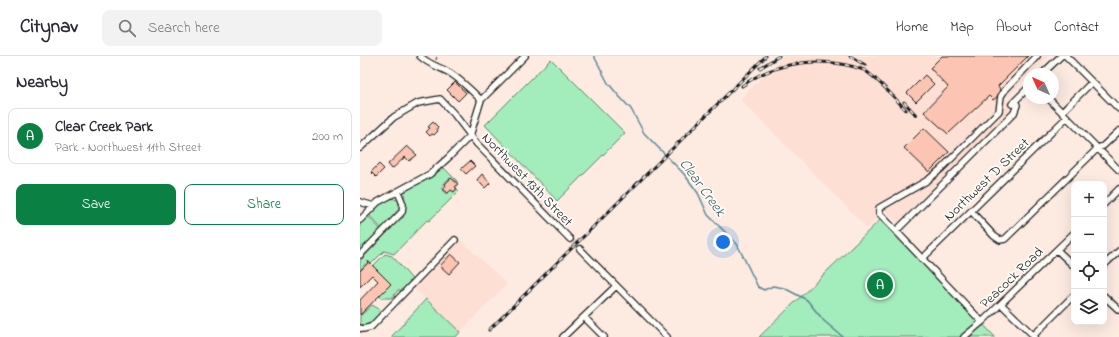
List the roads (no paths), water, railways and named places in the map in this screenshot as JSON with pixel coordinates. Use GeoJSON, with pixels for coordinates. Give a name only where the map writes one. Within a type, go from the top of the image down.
{"type":"FeatureCollection","features":[{"type":"Feature","properties":{"kind":"street"},"geometry":{"type":"LineString","coordinates":[[420,56],[434,66],[449,72],[481,100]]}},
{"type":"Feature","properties":{"kind":"street"},"geometry":{"type":"LineString","coordinates":[[360,220],[378,202],[433,171],[470,136],[481,100],[525,56]]}},
{"type":"Feature","properties":{"kind":"street"},"geometry":{"type":"LineString","coordinates":[[982,322],[879,213],[879,208],[928,180],[941,169],[999,111],[1001,96],[1016,77],[1037,56]]}},
{"type":"Feature","properties":{"kind":"street"},"geometry":{"type":"LineString","coordinates":[[1048,68],[1061,56]]}},
{"type":"Feature","properties":{"kind":"street"},"geometry":{"type":"LineString","coordinates":[[1066,56],[1119,109]]}},
{"type":"Feature","properties":{"kind":"street"},"geometry":{"type":"LineString","coordinates":[[1062,112],[1092,82]]}},
{"type":"Feature","properties":{"kind":"street"},"geometry":{"type":"LineString","coordinates":[[896,231],[1014,113],[1017,105],[1013,102],[1023,93]]}},
{"type":"Feature","properties":{"kind":"street","name":"Northwest 13th Street"},"geometry":{"type":"LineString","coordinates":[[360,148],[394,117],[418,102],[440,99],[454,114],[470,136],[570,239]]}},
{"type":"Feature","properties":{"kind":"street"},"geometry":{"type":"LineString","coordinates":[[1054,104],[1119,170]]}},
{"type":"Feature","properties":{"kind":"street","name":"Northwest D Street"},"geometry":{"type":"LineString","coordinates":[[922,258],[1067,117]]}},
{"type":"Feature","properties":{"kind":"street"},"geometry":{"type":"LineString","coordinates":[[970,212],[994,236],[1000,240],[1005,239],[1098,148],[1103,146],[1119,131]]}},
{"type":"Feature","properties":{"kind":"street"},"geometry":{"type":"LineString","coordinates":[[1107,201],[1119,189]]}},
{"type":"Feature","properties":{"kind":"street"},"geometry":{"type":"LineString","coordinates":[[360,255],[402,212],[402,204],[398,192]]}},
{"type":"Feature","properties":{"kind":"street"},"geometry":{"type":"LineString","coordinates":[[360,202],[374,206]]}},
{"type":"Feature","properties":{"kind":"street","name":"Peacock Road"},"geometry":{"type":"LineString","coordinates":[[964,337],[982,322],[1071,236]]}},
{"type":"Feature","properties":{"kind":"street"},"geometry":{"type":"LineString","coordinates":[[360,328],[371,327],[455,240]]}},
{"type":"Feature","properties":{"kind":"street"},"geometry":{"type":"LineString","coordinates":[[580,249],[667,337]]}},
{"type":"Feature","properties":{"kind":"street"},"geometry":{"type":"LineString","coordinates":[[1058,250],[1071,263]]}},
{"type":"Feature","properties":{"kind":"street"},"geometry":{"type":"LineString","coordinates":[[1107,262],[1119,250]]}},
{"type":"Feature","properties":{"kind":"street"},"geometry":{"type":"LineString","coordinates":[[563,337],[616,286]]}},
{"type":"Feature","properties":{"kind":"street"},"geometry":{"type":"LineString","coordinates":[[1001,304],[1034,336],[1071,298]]}},
{"type":"Feature","properties":{"kind":"street"},"geometry":{"type":"LineString","coordinates":[[1107,299],[1118,309]]}},
{"type":"Feature","properties":{"kind":"street"},"geometry":{"type":"LineString","coordinates":[[584,317],[604,337]]}},
{"type":"Feature","properties":{"kind":"waterway","name":"Clear Creek"},"geometry":{"type":"LineString","coordinates":[[594,56],[608,83],[631,109],[644,133],[684,174],[698,193],[708,215],[737,244],[758,287],[764,290],[773,286],[784,288],[807,300],[824,321],[843,337]]}},
{"type":"Feature","properties":{"kind":"tunnel"},"geometry":{"type":"LineString","coordinates":[[570,239],[580,249]]}},
{"type":"Feature","properties":{"kind":"railway"},"geometry":{"type":"LineString","coordinates":[[489,330],[766,56]]}},
{"type":"Feature","properties":{"kind":"railway"},"geometry":{"type":"LineString","coordinates":[[760,68],[779,56]]}},
{"type":"Feature","properties":{"kind":"railway"},"geometry":{"type":"LineString","coordinates":[[850,56],[865,65]]}},
{"type":"Feature","properties":{"kind":"railway"},"geometry":{"type":"LineString","coordinates":[[742,86],[755,77],[785,66],[801,63],[833,63],[864,70],[881,84],[906,110]]}},
{"type":"Feature","properties":{"kind":"railway"},"geometry":{"type":"LineString","coordinates":[[904,102],[916,115]]}},
{"type":"Feature","properties":{"kind":"place","name":"Clear Creek Park"},"geometry":{"type":"Point","coordinates":[880,285]}}]}
